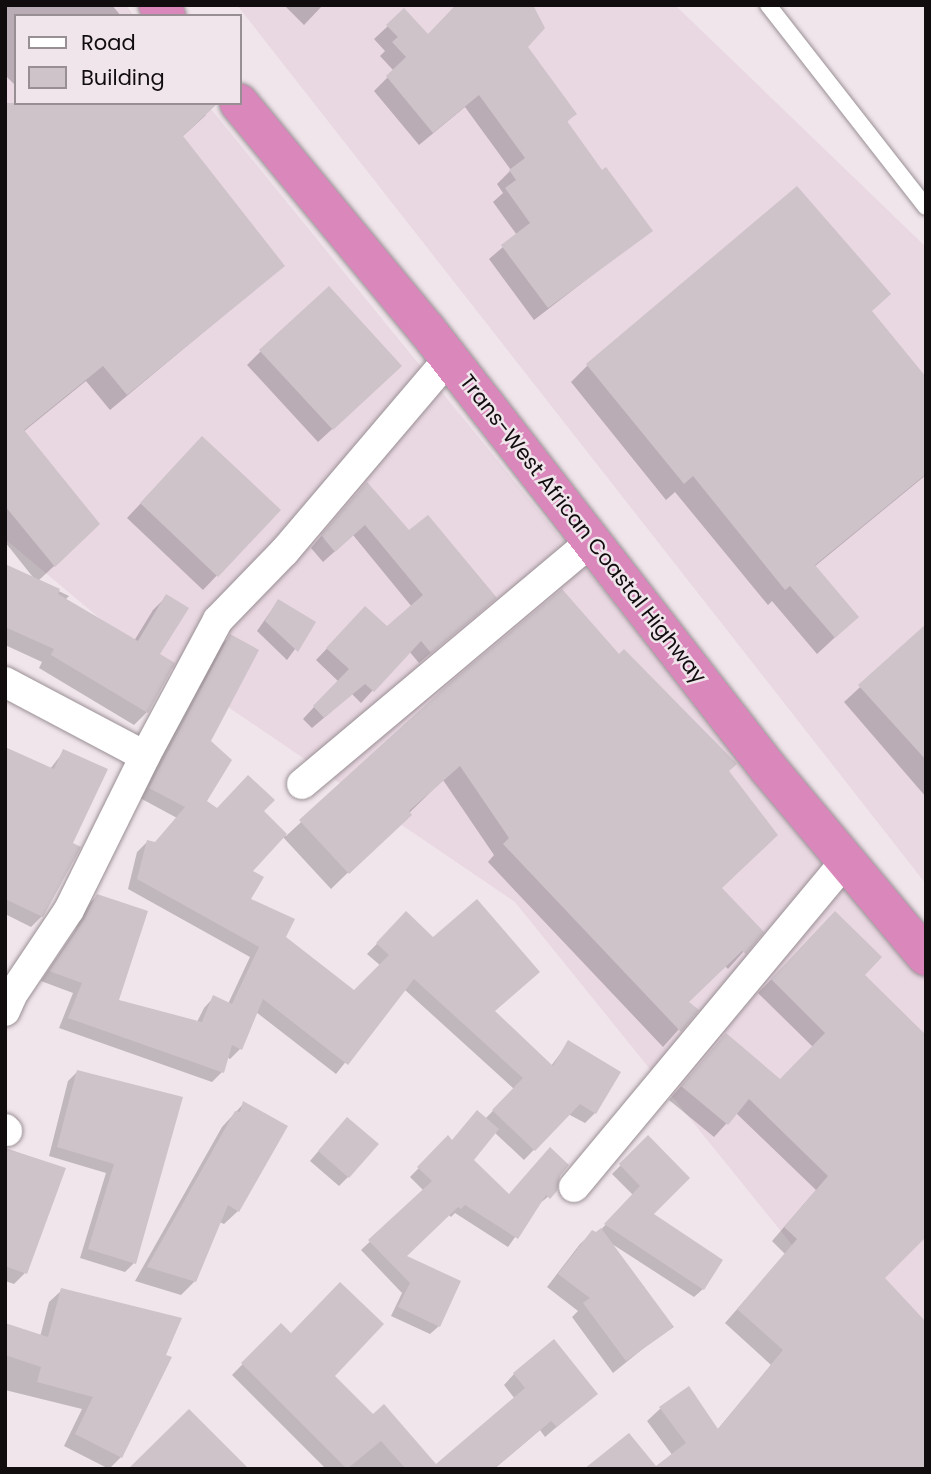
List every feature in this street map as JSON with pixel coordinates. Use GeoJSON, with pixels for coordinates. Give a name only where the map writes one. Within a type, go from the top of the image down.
{"type":"FeatureCollection","features":[{"type":"Feature","properties":{"kind":"highway","name":"Trans-West African Coastal Highway"},"geometry":{"type":"LineString","coordinates":[[241,105],[449,358],[768,768],[926,956]]}},
{"type":"Feature","properties":{"kind":"street"},"geometry":{"type":"LineString","coordinates":[[5,1011],[12,995],[69,910],[145,755],[218,620],[284,552],[449,358]]}},
{"type":"Feature","properties":{"kind":"street"},"geometry":{"type":"LineString","coordinates":[[302,784],[592,541]]}},
{"type":"Feature","properties":{"kind":"street"},"geometry":{"type":"LineString","coordinates":[[5,682],[145,755]]}},
{"type":"Feature","properties":{"kind":"street"},"geometry":{"type":"LineString","coordinates":[[575,1187],[846,861]]}},
{"type":"Feature","properties":{"kind":"lane"},"geometry":{"type":"LineString","coordinates":[[768,5],[926,207]]}},
{"type":"Feature","properties":{"kind":"shaded area"},"geometry":{"type":"Polygon","coordinates":[[[5,5],[126,5],[133,14],[14,14],[14,105],[208,105],[855,899],[926,979],[926,1394],[818,1277],[515,902],[109,626],[5,539],[5,5]]]}},
{"type":"Feature","properties":{"kind":"shaded area"},"geometry":{"type":"Polygon","coordinates":[[[237,5],[675,5],[926,247],[926,884],[237,5]]]}},
{"type":"Feature","properties":{"kind":"building"},"geometry":{"type":"Polygon","coordinates":[[[456,5],[533,5],[545,28],[528,47],[577,114],[567,121],[602,170],[606,167],[653,231],[548,308],[501,245],[530,223],[505,188],[516,180],[509,170],[525,158],[479,95],[433,133],[386,76],[406,57],[392,42],[398,37],[386,25],[404,8],[428,34],[456,5]]]}},
{"type":"Feature","properties":{"kind":"building"},"geometry":{"type":"Polygon","coordinates":[[[5,103],[216,105],[183,136],[285,266],[127,395],[103,366],[24,430],[100,524],[55,567],[5,506],[5,103]]]}},
{"type":"Feature","properties":{"kind":"building"},"geometry":{"type":"Polygon","coordinates":[[[797,186],[891,294],[872,311],[926,377],[926,474],[815,565],[859,617],[835,638],[790,586],[785,590],[693,476],[684,484],[586,364],[797,186]]]}},
{"type":"Feature","properties":{"kind":"building"},"geometry":{"type":"Polygon","coordinates":[[[329,286],[402,366],[333,430],[259,350],[329,286]]]}},
{"type":"Feature","properties":{"kind":"building"},"geometry":{"type":"Polygon","coordinates":[[[202,436],[281,510],[218,577],[140,503],[202,436]]]}},
{"type":"Feature","properties":{"kind":"building"},"geometry":{"type":"Polygon","coordinates":[[[367,482],[409,530],[428,515],[497,598],[431,653],[421,641],[374,692],[365,684],[324,718],[313,706],[349,669],[326,648],[365,606],[387,626],[423,595],[365,525],[335,552],[321,535],[367,482]]]}},
{"type":"Feature","properties":{"kind":"building"},"geometry":{"type":"Polygon","coordinates":[[[5,564],[60,589],[58,594],[138,641],[166,594],[189,608],[160,654],[175,663],[148,713],[51,655],[54,649],[5,627],[5,564]]]}},
{"type":"Feature","properties":{"kind":"building"},"geometry":{"type":"Polygon","coordinates":[[[562,589],[619,654],[624,649],[737,764],[729,771],[778,835],[722,888],[764,932],[746,954],[742,951],[689,1002],[699,1010],[681,1032],[503,844],[509,838],[460,766],[409,811],[412,815],[349,874],[299,820],[453,680],[562,589]]]}},
{"type":"Feature","properties":{"kind":"building"},"geometry":{"type":"Polygon","coordinates":[[[278,599],[316,622],[298,652],[265,621],[278,599]]]}},
{"type":"Feature","properties":{"kind":"building"},"geometry":{"type":"Polygon","coordinates":[[[926,624],[926,760],[858,685],[926,624]]]}},
{"type":"Feature","properties":{"kind":"building"},"geometry":{"type":"Polygon","coordinates":[[[230,634],[259,650],[211,741],[232,760],[207,801],[217,808],[248,775],[275,800],[264,811],[287,834],[253,871],[264,877],[251,899],[295,919],[286,937],[354,990],[389,955],[376,943],[406,911],[433,937],[477,899],[540,972],[495,1011],[553,1066],[568,1040],[621,1072],[596,1114],[580,1104],[535,1151],[492,1110],[523,1078],[414,979],[348,1065],[263,999],[242,1050],[232,1045],[224,1073],[68,1018],[82,983],[49,971],[84,920],[97,894],[148,911],[119,1000],[202,1022],[213,995],[232,1004],[259,947],[137,879],[147,840],[155,842],[185,807],[149,788],[230,634]]]}},
{"type":"Feature","properties":{"kind":"building"},"geometry":{"type":"Polygon","coordinates":[[[5,747],[54,769],[63,749],[108,769],[73,843],[81,847],[43,917],[5,899],[5,747]]]}},
{"type":"Feature","properties":{"kind":"building"},"geometry":{"type":"Polygon","coordinates":[[[835,911],[882,957],[865,975],[926,1035],[926,1237],[885,1278],[926,1322],[926,1469],[584,1469],[629,1433],[656,1466],[686,1443],[659,1407],[689,1386],[718,1429],[783,1350],[737,1309],[797,1239],[784,1227],[828,1176],[749,1099],[728,1125],[681,1086],[726,1033],[780,1079],[825,1033],[771,979],[835,911]]]}},
{"type":"Feature","properties":{"kind":"building"},"geometry":{"type":"Polygon","coordinates":[[[77,1070],[183,1097],[136,1264],[88,1249],[114,1164],[57,1147],[77,1070]]]}},
{"type":"Feature","properties":{"kind":"building"},"geometry":{"type":"Polygon","coordinates":[[[243,1101],[288,1126],[239,1212],[228,1205],[196,1282],[147,1267],[235,1111],[240,1112],[243,1101]]]}},
{"type":"Feature","properties":{"kind":"building"},"geometry":{"type":"Polygon","coordinates":[[[477,1110],[499,1129],[474,1160],[509,1194],[550,1147],[569,1165],[560,1176],[557,1191],[550,1199],[546,1195],[518,1239],[465,1205],[461,1209],[458,1207],[407,1256],[461,1281],[440,1327],[398,1307],[410,1283],[368,1240],[432,1181],[417,1167],[448,1135],[452,1140],[477,1110]]]}},
{"type":"Feature","properties":{"kind":"building"},"geometry":{"type":"Polygon","coordinates":[[[347,1117],[379,1144],[349,1178],[318,1151],[347,1117]]]}},
{"type":"Feature","properties":{"kind":"building"},"geometry":{"type":"Polygon","coordinates":[[[648,1135],[690,1178],[654,1214],[723,1260],[704,1290],[604,1224],[640,1186],[619,1164],[648,1135]]]}},
{"type":"Feature","properties":{"kind":"building"},"geometry":{"type":"Polygon","coordinates":[[[5,1148],[66,1168],[27,1274],[5,1266],[5,1148]]]}},
{"type":"Feature","properties":{"kind":"building"},"geometry":{"type":"Polygon","coordinates":[[[601,1228],[674,1327],[626,1361],[583,1303],[590,1298],[558,1274],[592,1230],[596,1232],[601,1228]]]}},
{"type":"Feature","properties":{"kind":"building"},"geometry":{"type":"Polygon","coordinates":[[[340,1282],[384,1324],[335,1376],[373,1414],[384,1404],[436,1464],[525,1388],[513,1373],[554,1339],[598,1394],[557,1427],[551,1421],[494,1469],[406,1469],[381,1441],[347,1469],[241,1363],[281,1323],[291,1333],[340,1282]]]}},
{"type":"Feature","properties":{"kind":"building"},"geometry":{"type":"Polygon","coordinates":[[[61,1288],[182,1318],[166,1355],[172,1357],[122,1458],[75,1434],[93,1397],[37,1382],[41,1367],[5,1355],[5,1323],[48,1337],[61,1288]]]}},
{"type":"Feature","properties":{"kind":"building"},"geometry":{"type":"Polygon","coordinates":[[[189,1409],[249,1469],[128,1469],[189,1409]]]}}]}
